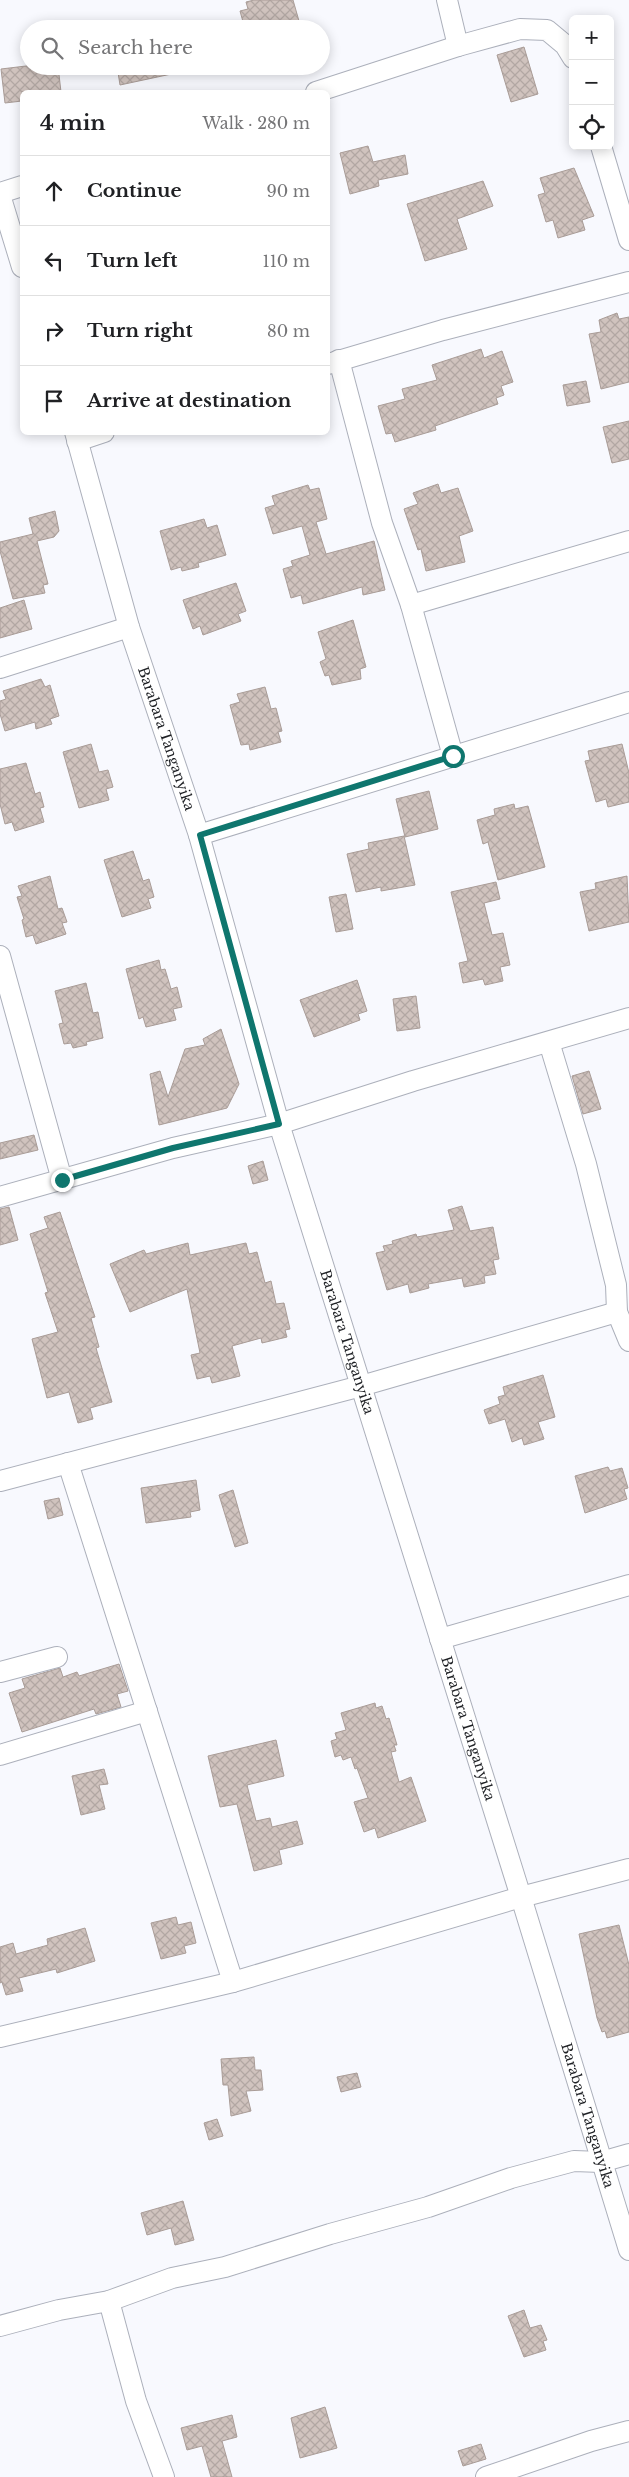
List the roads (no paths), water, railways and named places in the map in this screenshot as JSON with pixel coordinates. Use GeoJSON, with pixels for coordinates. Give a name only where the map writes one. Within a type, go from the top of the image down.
{"type":"FeatureCollection","features":[{"type":"Feature","properties":{"kind":"street"},"geometry":{"type":"LineString","coordinates":[[447,0],[458,46]]}},
{"type":"Feature","properties":{"kind":"street"},"geometry":{"type":"LineString","coordinates":[[322,90],[458,46],[520,29],[547,30],[565,45],[569,52]]}},
{"type":"Feature","properties":{"kind":"street"},"geometry":{"type":"LineString","coordinates":[[602,150],[629,240]]}},
{"type":"Feature","properties":{"kind":"street"},"geometry":{"type":"LineString","coordinates":[[20,187],[0,195],[20,260]]}},
{"type":"Feature","properties":{"kind":"street"},"geometry":{"type":"LineString","coordinates":[[453,756],[411,605],[382,523],[333,362],[443,330],[629,282]]}},
{"type":"Feature","properties":{"kind":"street","name":"Barabara Tanganyika"},"geometry":{"type":"LineString","coordinates":[[76,437],[129,626],[200,835],[279,1124],[521,1897],[629,2250]]}},
{"type":"Feature","properties":{"kind":"street"},"geometry":{"type":"LineString","coordinates":[[411,605],[629,541]]}},
{"type":"Feature","properties":{"kind":"street"},"geometry":{"type":"LineString","coordinates":[[0,668],[129,626]]}},
{"type":"Feature","properties":{"kind":"street"},"geometry":{"type":"LineString","coordinates":[[200,835],[629,702]]}},
{"type":"Feature","properties":{"kind":"street"},"geometry":{"type":"LineString","coordinates":[[0,956],[62,1180]]}},
{"type":"Feature","properties":{"kind":"street"},"geometry":{"type":"LineString","coordinates":[[0,1197],[173,1148],[279,1124],[413,1081],[629,1018]]}},
{"type":"Feature","properties":{"kind":"street"},"geometry":{"type":"LineString","coordinates":[[549,1042],[586,1164],[616,1285],[617,1312],[629,1341]]}},
{"type":"Feature","properties":{"kind":"street"},"geometry":{"type":"LineString","coordinates":[[0,1481],[361,1386],[617,1312]]}},
{"type":"Feature","properties":{"kind":"street"},"geometry":{"type":"LineString","coordinates":[[68,1464],[233,1982]]}},
{"type":"Feature","properties":{"kind":"street"},"geometry":{"type":"LineString","coordinates":[[440,1639],[629,1585]]}},
{"type":"Feature","properties":{"kind":"street"},"geometry":{"type":"LineString","coordinates":[[0,1672],[58,1657]]}},
{"type":"Feature","properties":{"kind":"street"},"geometry":{"type":"LineString","coordinates":[[0,1755],[147,1711]]}},
{"type":"Feature","properties":{"kind":"street"},"geometry":{"type":"LineString","coordinates":[[0,2037],[233,1982],[521,1897],[629,1869]]}},
{"type":"Feature","properties":{"kind":"street"},"geometry":{"type":"LineString","coordinates":[[0,2326],[59,2310],[109,2301],[172,2278],[225,2267],[330,2234],[428,2207],[511,2178],[574,2161],[601,2162],[629,2154]]}},
{"type":"Feature","properties":{"kind":"street"},"geometry":{"type":"LineString","coordinates":[[109,2301],[136,2401],[164,2477]]}},
{"type":"Feature","properties":{"kind":"street"},"geometry":{"type":"LineString","coordinates":[[486,2477],[590,2441],[629,2431]]}}]}
